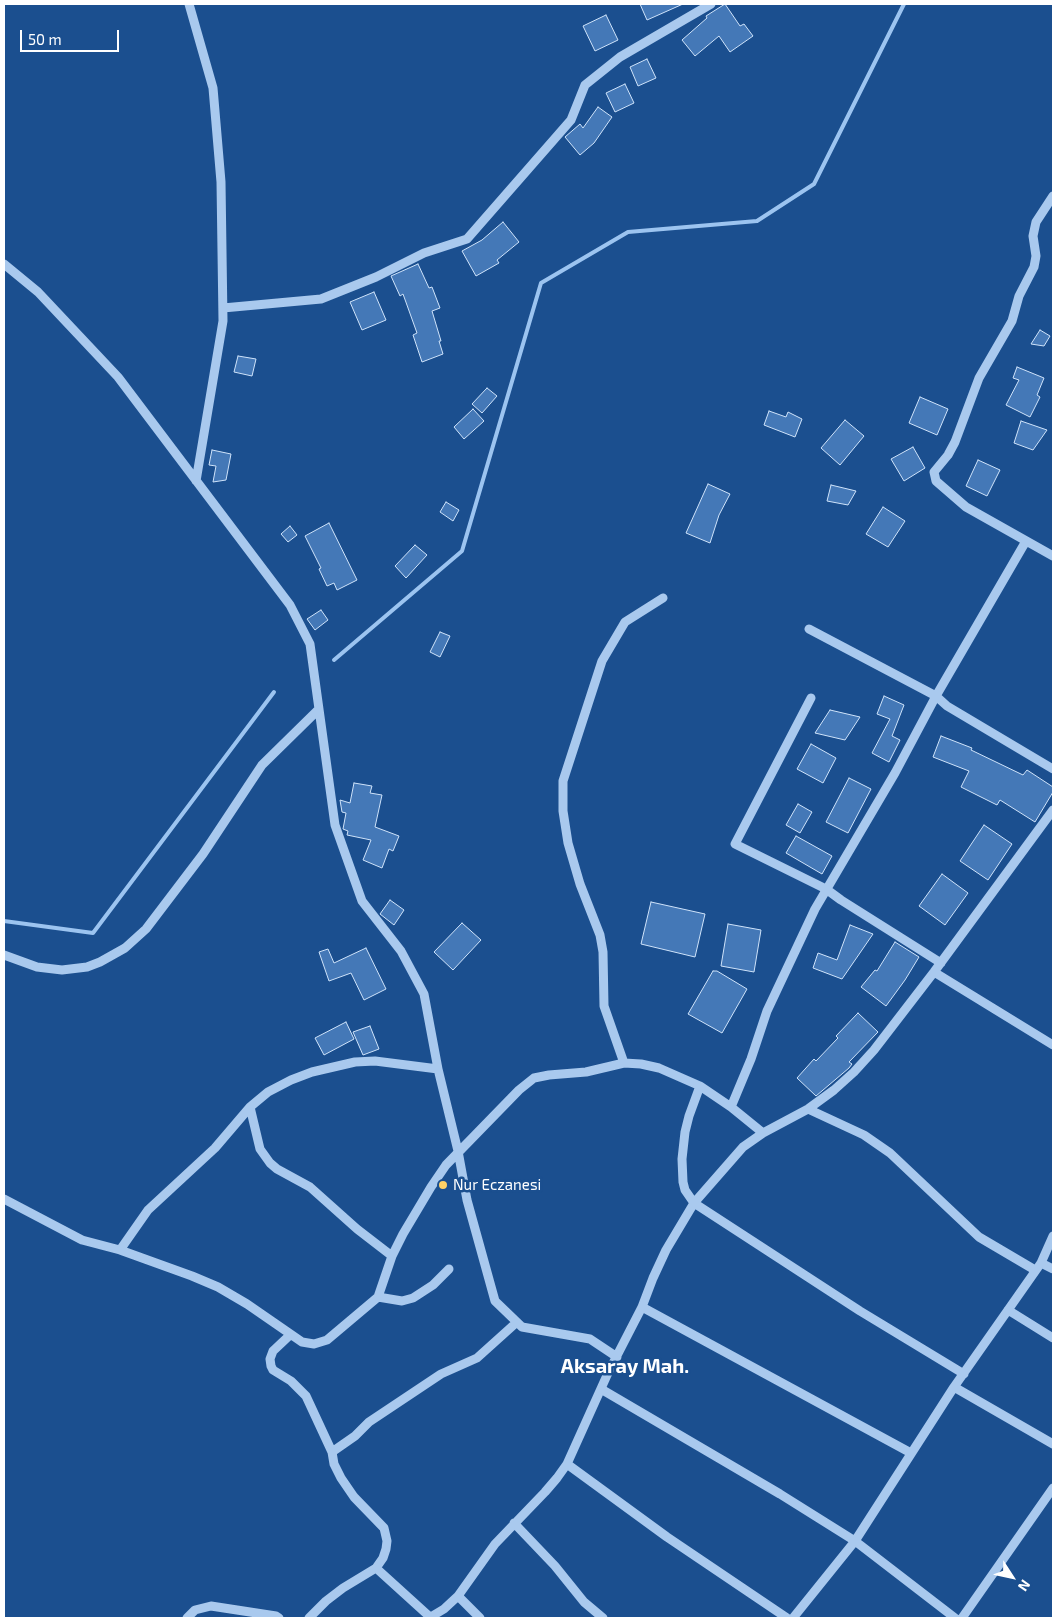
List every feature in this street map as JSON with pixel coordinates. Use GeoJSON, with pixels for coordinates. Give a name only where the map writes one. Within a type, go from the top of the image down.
{"type":"FeatureCollection","features":[{"type":"Feature","properties":{"kind":"street"},"geometry":{"type":"LineString","coordinates":[[189,4],[213,88],[220,182],[223,308],[223,321],[196,481]]}},
{"type":"Feature","properties":{"kind":"street"},"geometry":{"type":"LineString","coordinates":[[223,308],[321,298],[376,277],[424,253],[467,239],[571,120],[586,85],[620,57],[711,4]]}},
{"type":"Feature","properties":{"kind":"street"},"geometry":{"type":"LineString","coordinates":[[1053,196],[1036,222],[1033,236],[1036,256],[1034,267],[1019,296],[1012,321],[979,378],[955,442],[948,455],[934,472],[936,481],[966,508],[1053,556]]}},
{"type":"Feature","properties":{"kind":"street"},"geometry":{"type":"LineString","coordinates":[[4,264],[38,292],[118,377],[290,605],[310,644],[335,825],[362,901],[401,951],[424,994],[438,1069],[468,1200],[495,1301],[522,1327],[590,1339],[617,1357]]}},
{"type":"Feature","properties":{"kind":"street"},"geometry":{"type":"LineString","coordinates":[[731,1107],[751,1059],[767,1011],[826,889],[895,773],[936,696],[1026,540]]}},
{"type":"Feature","properties":{"kind":"street"},"geometry":{"type":"LineString","coordinates":[[624,1063],[604,1006],[603,952],[600,934],[580,884],[568,843],[563,811],[563,781],[602,661],[625,622],[663,598]]}},
{"type":"Feature","properties":{"kind":"street"},"geometry":{"type":"LineString","coordinates":[[809,629],[936,696],[947,706],[1053,769]]}},
{"type":"Feature","properties":{"kind":"street"},"geometry":{"type":"LineString","coordinates":[[811,698],[735,844],[826,889],[941,963]]}},
{"type":"Feature","properties":{"kind":"street"},"geometry":{"type":"LineString","coordinates":[[4,955],[36,968],[62,970],[87,967],[107,959],[125,948],[146,929],[203,854],[262,765],[319,709]]}},
{"type":"Feature","properties":{"kind":"street"},"geometry":{"type":"LineString","coordinates":[[376,1568],[429,1618],[444,1609],[458,1596],[482,1560],[514,1523],[545,1492],[567,1464],[601,1389],[642,1307],[666,1250],[694,1203],[743,1147],[808,1109],[854,1072],[874,1050],[941,963],[1053,810]]}},
{"type":"Feature","properties":{"kind":"street"},"geometry":{"type":"LineString","coordinates":[[934,972],[1053,1045]]}},
{"type":"Feature","properties":{"kind":"street"},"geometry":{"type":"LineString","coordinates":[[120,1250],[148,1210],[214,1148],[250,1107],[268,1092],[312,1072],[355,1062],[374,1061],[438,1069]]}},
{"type":"Feature","properties":{"kind":"street"},"geometry":{"type":"LineString","coordinates":[[4,1200],[82,1240],[120,1250],[218,1287],[247,1304],[290,1335],[302,1342],[314,1344],[327,1340],[378,1297],[392,1256],[430,1187],[458,1151],[519,1090],[534,1078],[549,1074],[586,1072],[624,1063],[659,1068],[700,1086],[764,1133]]}},
{"type":"Feature","properties":{"kind":"street"},"geometry":{"type":"LineString","coordinates":[[700,1086],[685,1132],[682,1159],[685,1190],[694,1203],[860,1311],[964,1374]]}},
{"type":"Feature","properties":{"kind":"street"},"geometry":{"type":"LineString","coordinates":[[250,1107],[260,1149],[270,1163],[277,1169],[310,1187],[357,1229],[392,1256]]}},
{"type":"Feature","properties":{"kind":"street"},"geometry":{"type":"LineString","coordinates":[[808,1109],[864,1136],[890,1153],[979,1237],[1038,1267],[1053,1268]]}},
{"type":"Feature","properties":{"kind":"street"},"geometry":{"type":"LineString","coordinates":[[793,1618],[855,1541],[954,1387],[1038,1267],[1053,1236]]}},
{"type":"Feature","properties":{"kind":"street"},"geometry":{"type":"LineString","coordinates":[[378,1297],[402,1301],[413,1298],[428,1289],[449,1269]]}},
{"type":"Feature","properties":{"kind":"street"},"geometry":{"type":"LineString","coordinates":[[642,1307],[911,1454]]}},
{"type":"Feature","properties":{"kind":"street"},"geometry":{"type":"LineString","coordinates":[[1008,1310],[1053,1338]]}},
{"type":"Feature","properties":{"kind":"street"},"geometry":{"type":"LineString","coordinates":[[332,1452],[355,1436],[374,1418],[440,1374],[477,1358],[517,1322]]}},
{"type":"Feature","properties":{"kind":"street"},"geometry":{"type":"LineString","coordinates":[[290,1335],[273,1351],[270,1359],[271,1366],[273,1370],[291,1381],[306,1396],[332,1452],[334,1464],[340,1478],[354,1497],[384,1528],[387,1540],[383,1558],[376,1568],[343,1588],[309,1618]]}},
{"type":"Feature","properties":{"kind":"street"},"geometry":{"type":"LineString","coordinates":[[954,1387],[1053,1444]]}},
{"type":"Feature","properties":{"kind":"street"},"geometry":{"type":"LineString","coordinates":[[601,1389],[780,1494],[855,1541],[955,1618]]}},
{"type":"Feature","properties":{"kind":"street"},"geometry":{"type":"LineString","coordinates":[[567,1464],[667,1537],[787,1618]]}},
{"type":"Feature","properties":{"kind":"street"},"geometry":{"type":"LineString","coordinates":[[962,1618],[1053,1488]]}},
{"type":"Feature","properties":{"kind":"street"},"geometry":{"type":"LineString","coordinates":[[514,1523],[584,1602],[603,1618]]}},
{"type":"Feature","properties":{"kind":"street"},"geometry":{"type":"LineString","coordinates":[[458,1596],[480,1618]]}},
{"type":"Feature","properties":{"kind":"street"},"geometry":{"type":"LineString","coordinates":[[187,1618],[195,1610],[211,1606],[279,1618]]}},
{"type":"Feature","properties":{"kind":"building"},"geometry":{"type":"Polygon","coordinates":[[[640,4],[683,4],[647,20],[640,4]]]}},
{"type":"Feature","properties":{"kind":"building"},"geometry":{"type":"Polygon","coordinates":[[[725,4],[740,26],[744,24],[753,36],[730,52],[719,36],[695,56],[682,40],[707,18],[706,16],[725,4]]]}},
{"type":"Feature","properties":{"kind":"building"},"geometry":{"type":"Polygon","coordinates":[[[606,15],[618,40],[595,51],[583,26],[606,15]]]}},
{"type":"Feature","properties":{"kind":"building"},"geometry":{"type":"Polygon","coordinates":[[[647,59],[656,78],[638,86],[630,67],[647,59]]]}},
{"type":"Feature","properties":{"kind":"building"},"geometry":{"type":"Polygon","coordinates":[[[625,84],[634,103],[615,112],[606,93],[625,84]]]}},
{"type":"Feature","properties":{"kind":"building"},"geometry":{"type":"Polygon","coordinates":[[[598,107],[612,117],[594,143],[580,155],[565,137],[580,124],[583,128],[598,107]]]}},
{"type":"Feature","properties":{"kind":"building"},"geometry":{"type":"Polygon","coordinates":[[[503,222],[519,242],[497,260],[499,263],[476,276],[462,251],[482,240],[503,222]]]}},
{"type":"Feature","properties":{"kind":"building"},"geometry":{"type":"Polygon","coordinates":[[[418,264],[429,288],[432,287],[440,308],[432,311],[443,354],[422,362],[413,335],[417,333],[403,294],[400,296],[391,276],[418,264]]]}},
{"type":"Feature","properties":{"kind":"building"},"geometry":{"type":"Polygon","coordinates":[[[374,292],[386,320],[362,330],[350,302],[374,292]]]}},
{"type":"Feature","properties":{"kind":"building"},"geometry":{"type":"Polygon","coordinates":[[[1040,330],[1050,336],[1044,346],[1031,344],[1040,330]]]}},
{"type":"Feature","properties":{"kind":"building"},"geometry":{"type":"Polygon","coordinates":[[[238,356],[256,359],[252,376],[234,372],[238,356]]]}},
{"type":"Feature","properties":{"kind":"building"},"geometry":{"type":"Polygon","coordinates":[[[1017,367],[1044,378],[1037,395],[1040,397],[1030,417],[1006,405],[1019,380],[1013,378],[1017,367]]]}},
{"type":"Feature","properties":{"kind":"building"},"geometry":{"type":"Polygon","coordinates":[[[487,388],[497,396],[482,413],[472,404],[487,388]]]}},
{"type":"Feature","properties":{"kind":"building"},"geometry":{"type":"Polygon","coordinates":[[[920,397],[948,409],[937,435],[909,423],[920,397]]]}},
{"type":"Feature","properties":{"kind":"building"},"geometry":{"type":"Polygon","coordinates":[[[473,409],[484,421],[464,439],[454,427],[473,409]]]}},
{"type":"Feature","properties":{"kind":"building"},"geometry":{"type":"Polygon","coordinates":[[[769,411],[786,417],[788,412],[802,419],[795,437],[764,425],[769,411]]]}},
{"type":"Feature","properties":{"kind":"building"},"geometry":{"type":"Polygon","coordinates":[[[845,420],[864,436],[840,465],[821,448],[845,420]]]}},
{"type":"Feature","properties":{"kind":"building"},"geometry":{"type":"Polygon","coordinates":[[[1021,421],[1047,430],[1033,450],[1014,443],[1021,421]]]}},
{"type":"Feature","properties":{"kind":"building"},"geometry":{"type":"Polygon","coordinates":[[[913,447],[925,468],[904,481],[891,459],[913,447]]]}},
{"type":"Feature","properties":{"kind":"building"},"geometry":{"type":"Polygon","coordinates":[[[212,450],[231,454],[226,480],[213,482],[216,466],[209,465],[212,450]]]}},
{"type":"Feature","properties":{"kind":"building"},"geometry":{"type":"Polygon","coordinates":[[[978,460],[1000,470],[987,496],[966,486],[978,460]]]}},
{"type":"Feature","properties":{"kind":"building"},"geometry":{"type":"Polygon","coordinates":[[[708,484],[730,494],[719,515],[710,543],[686,533],[708,484]]]}},
{"type":"Feature","properties":{"kind":"building"},"geometry":{"type":"Polygon","coordinates":[[[831,485],[856,491],[848,505],[827,501],[831,485]]]}},
{"type":"Feature","properties":{"kind":"building"},"geometry":{"type":"Polygon","coordinates":[[[446,502],[459,510],[453,521],[440,512],[446,502]]]}},
{"type":"Feature","properties":{"kind":"building"},"geometry":{"type":"Polygon","coordinates":[[[883,507],[905,521],[888,547],[866,534],[883,507]]]}},
{"type":"Feature","properties":{"kind":"building"},"geometry":{"type":"Polygon","coordinates":[[[329,523],[357,580],[337,590],[334,583],[327,586],[319,569],[321,568],[305,536],[329,523]]]}},
{"type":"Feature","properties":{"kind":"building"},"geometry":{"type":"Polygon","coordinates":[[[290,526],[297,535],[288,542],[281,534],[290,526]]]}},
{"type":"Feature","properties":{"kind":"building"},"geometry":{"type":"Polygon","coordinates":[[[415,545],[427,555],[406,578],[395,566],[415,545]]]}},
{"type":"Feature","properties":{"kind":"building"},"geometry":{"type":"Polygon","coordinates":[[[321,610],[328,620],[315,630],[307,619],[321,610]]]}},
{"type":"Feature","properties":{"kind":"building"},"geometry":{"type":"Polygon","coordinates":[[[440,632],[450,636],[440,657],[430,652],[440,632]]]}},
{"type":"Feature","properties":{"kind":"building"},"geometry":{"type":"Polygon","coordinates":[[[884,696],[904,705],[892,736],[900,740],[889,762],[872,753],[890,719],[877,714],[884,696]]]}},
{"type":"Feature","properties":{"kind":"building"},"geometry":{"type":"Polygon","coordinates":[[[830,710],[860,717],[845,740],[815,733],[830,710]]]}},
{"type":"Feature","properties":{"kind":"building"},"geometry":{"type":"Polygon","coordinates":[[[941,736],[972,748],[971,750],[1023,775],[1027,770],[1053,787],[1053,792],[1035,822],[1000,800],[997,805],[961,787],[969,771],[933,757],[941,736]]]}},
{"type":"Feature","properties":{"kind":"building"},"geometry":{"type":"Polygon","coordinates":[[[811,744],[836,758],[823,783],[797,769],[811,744]]]}},
{"type":"Feature","properties":{"kind":"building"},"geometry":{"type":"Polygon","coordinates":[[[849,778],[871,789],[848,833],[826,822],[849,778]]]}},
{"type":"Feature","properties":{"kind":"building"},"geometry":{"type":"Polygon","coordinates":[[[354,783],[372,786],[370,793],[382,795],[375,827],[399,836],[393,851],[389,849],[382,868],[363,860],[371,840],[347,835],[348,831],[343,829],[346,813],[342,812],[340,800],[350,803],[354,783]]]}},
{"type":"Feature","properties":{"kind":"building"},"geometry":{"type":"Polygon","coordinates":[[[798,804],[812,812],[800,833],[786,825],[798,804]]]}},
{"type":"Feature","properties":{"kind":"building"},"geometry":{"type":"Polygon","coordinates":[[[984,825],[1012,844],[988,880],[960,861],[984,825]]]}},
{"type":"Feature","properties":{"kind":"building"},"geometry":{"type":"Polygon","coordinates":[[[796,836],[832,856],[822,874],[786,853],[796,836]]]}},
{"type":"Feature","properties":{"kind":"building"},"geometry":{"type":"Polygon","coordinates":[[[942,874],[968,893],[945,925],[919,906],[942,874]]]}},
{"type":"Feature","properties":{"kind":"building"},"geometry":{"type":"Polygon","coordinates":[[[390,900],[404,910],[394,925],[380,914],[390,900]]]}},
{"type":"Feature","properties":{"kind":"building"},"geometry":{"type":"Polygon","coordinates":[[[651,902],[705,914],[695,957],[641,944],[651,902]]]}},
{"type":"Feature","properties":{"kind":"building"},"geometry":{"type":"Polygon","coordinates":[[[462,923],[481,940],[453,970],[434,952],[462,923]]]}},
{"type":"Feature","properties":{"kind":"building"},"geometry":{"type":"Polygon","coordinates":[[[728,924],[761,930],[754,972],[721,966],[728,924]]]}},
{"type":"Feature","properties":{"kind":"building"},"geometry":{"type":"Polygon","coordinates":[[[850,925],[873,934],[842,979],[813,968],[818,953],[837,960],[850,925]]]}},
{"type":"Feature","properties":{"kind":"building"},"geometry":{"type":"Polygon","coordinates":[[[895,942],[919,957],[886,1006],[861,987],[875,970],[877,971],[895,942]]]}},
{"type":"Feature","properties":{"kind":"building"},"geometry":{"type":"Polygon","coordinates":[[[366,948],[386,989],[364,1000],[351,973],[329,981],[319,952],[328,949],[334,963],[366,948]]]}},
{"type":"Feature","properties":{"kind":"building"},"geometry":{"type":"Polygon","coordinates":[[[713,971],[717,971],[747,989],[722,1033],[688,1014],[713,971]]]}},
{"type":"Feature","properties":{"kind":"building"},"geometry":{"type":"Polygon","coordinates":[[[858,1013],[878,1032],[849,1062],[852,1064],[849,1068],[816,1096],[797,1078],[814,1059],[816,1061],[838,1038],[836,1036],[858,1013]]]}},
{"type":"Feature","properties":{"kind":"building"},"geometry":{"type":"Polygon","coordinates":[[[346,1022],[354,1039],[324,1055],[315,1038],[346,1022]]]}},
{"type":"Feature","properties":{"kind":"building"},"geometry":{"type":"Polygon","coordinates":[[[370,1026],[379,1049],[363,1055],[353,1032],[370,1026]]]}},
{"type":"Feature","properties":{"kind":"waterway"},"geometry":{"type":"LineString","coordinates":[[334,660],[462,551],[541,283],[628,232],[757,221],[814,184],[904,4]]}},
{"type":"Feature","properties":{"kind":"waterway"},"geometry":{"type":"LineString","coordinates":[[4,921],[93,933],[274,692]]}},
{"type":"Feature","properties":{"kind":"place","name":"Nur Eczanesi"},"geometry":{"type":"Point","coordinates":[443,1185]}},
{"type":"Feature","properties":{"kind":"district","name":"Aksaray Mah."},"geometry":{"type":"Point","coordinates":[625,1366]}}]}
